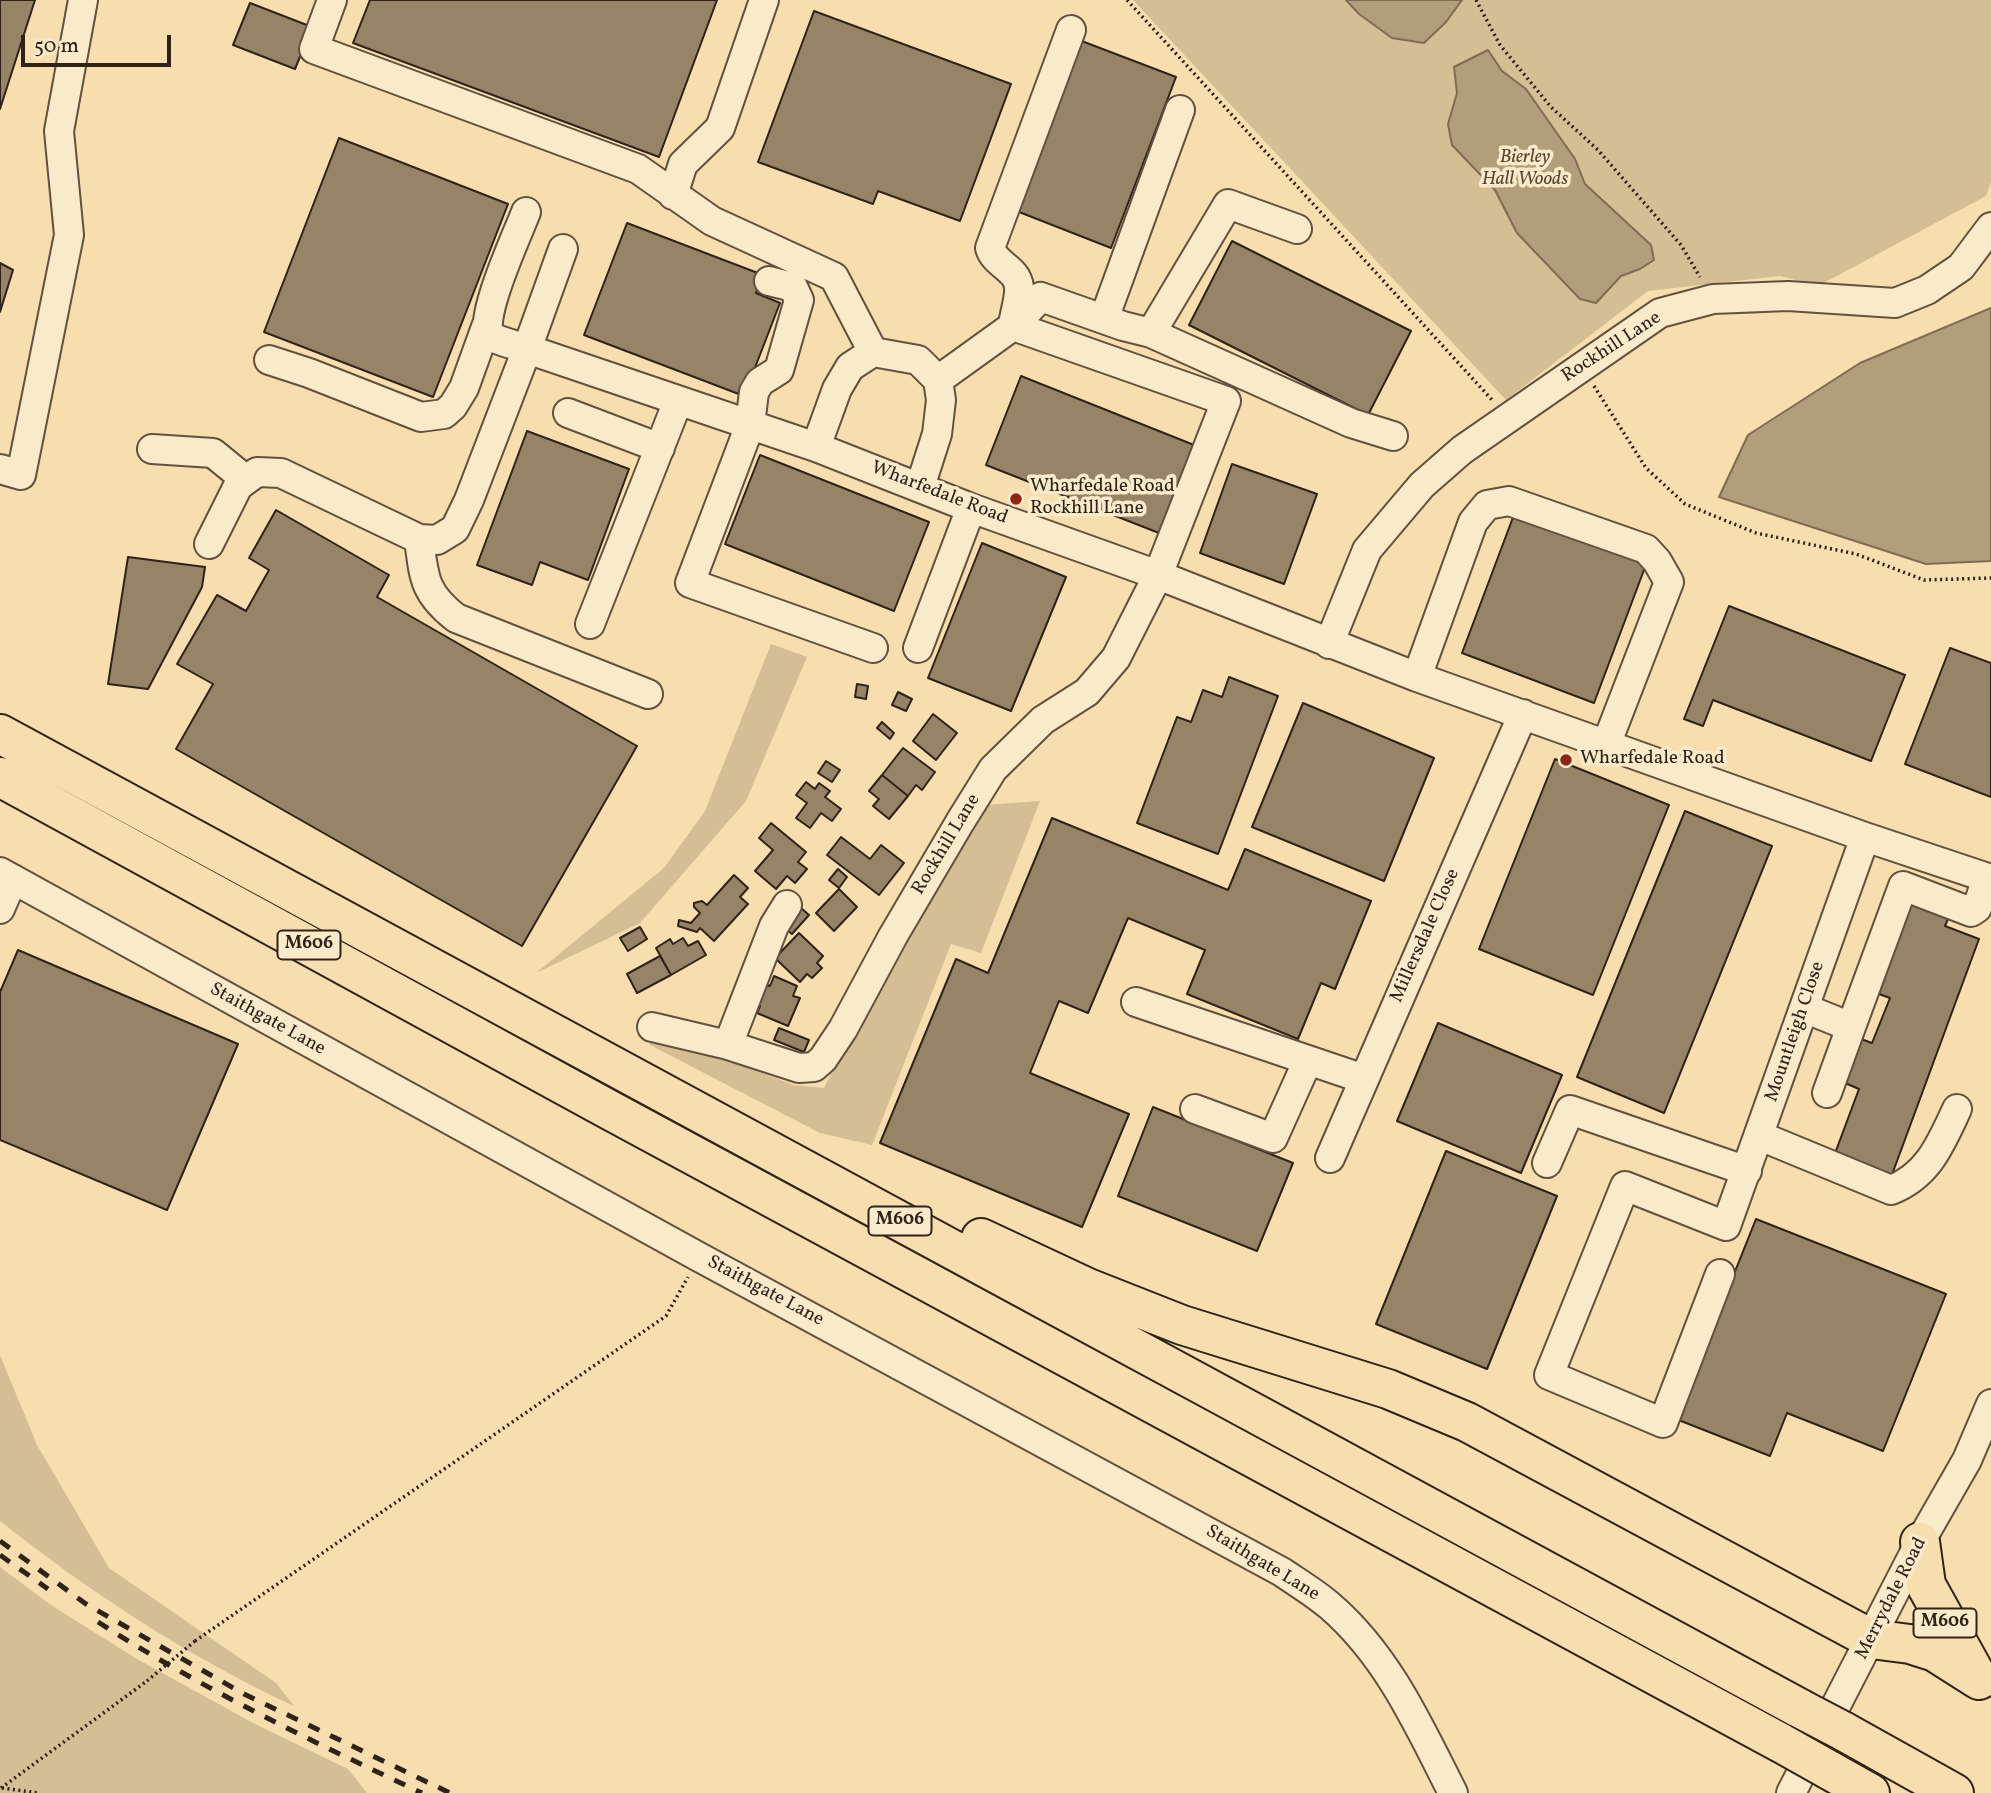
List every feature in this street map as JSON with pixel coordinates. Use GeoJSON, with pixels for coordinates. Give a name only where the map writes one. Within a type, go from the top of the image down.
{"type":"FeatureCollection","features":[{"type":"Feature","properties":{"kind":"highway","name":"M606"},"geometry":{"type":"LineString","coordinates":[[0,734],[1954,1793]]}},
{"type":"Feature","properties":{"kind":"highway","name":"M606"},"geometry":{"type":"LineString","coordinates":[[0,777],[1870,1793]]}},
{"type":"Feature","properties":{"kind":"highway","name":"M606"},"geometry":{"type":"LineString","coordinates":[[802,1168],[916,1208],[1088,1288],[1182,1325],[1388,1389],[1467,1422],[1871,1639],[1910,1644],[1935,1653],[1985,1688]]}},
{"type":"Feature","properties":{"kind":"highway","name":"M606"},"geometry":{"type":"LineString","coordinates":[[1920,1542],[1926,1585],[1985,1688]]}},
{"type":"Feature","properties":{"kind":"street"},"geometry":{"type":"LineString","coordinates":[[0,469],[22,475],[69,235],[59,131],[83,0]]}},
{"type":"Feature","properties":{"kind":"street"},"geometry":{"type":"LineString","coordinates":[[332,0],[314,49],[638,169],[712,221],[834,277],[873,352]]}},
{"type":"Feature","properties":{"kind":"street"},"geometry":{"type":"LineString","coordinates":[[666,190],[683,164],[720,128],[764,0]]}},
{"type":"Feature","properties":{"kind":"street"},"geometry":{"type":"LineString","coordinates":[[1013,326],[1019,288],[1015,273],[993,256],[990,248],[1071,30]]}},
{"type":"Feature","properties":{"kind":"street"},"geometry":{"type":"LineString","coordinates":[[1104,319],[1180,110]]}},
{"type":"Feature","properties":{"kind":"street"},"geometry":{"type":"LineString","coordinates":[[1151,333],[1228,204],[1297,229]]}},
{"type":"Feature","properties":{"kind":"street"},"geometry":{"type":"LineString","coordinates":[[269,360],[421,417],[444,414],[453,406],[464,388],[486,327],[489,309],[526,212]]}},
{"type":"Feature","properties":{"kind":"street","name":"Rockhill Lane"},"geometry":{"type":"LineString","coordinates":[[1329,644],[1367,550],[1422,485],[1462,450],[1660,313],[1713,299],[1788,296],[1895,303],[1927,290],[1961,267],[1991,227]]}},
{"type":"Feature","properties":{"kind":"street"},"geometry":{"type":"LineString","coordinates":[[209,544],[238,486],[257,472],[281,473],[419,539],[437,540],[454,529],[469,500],[562,249]]}},
{"type":"Feature","properties":{"kind":"street"},"geometry":{"type":"LineString","coordinates":[[769,281],[793,287],[799,300],[779,370],[760,382],[754,392],[750,425],[690,583],[873,648]]}},
{"type":"Feature","properties":{"kind":"street"},"geometry":{"type":"LineString","coordinates":[[938,380],[1013,326],[1041,298],[1151,333],[1351,423],[1393,436]]}},
{"type":"Feature","properties":{"kind":"street","name":"Rockhill Lane"},"geometry":{"type":"LineString","coordinates":[[652,1027],[729,1045],[799,1068],[814,1067],[823,1059],[843,1029],[893,936],[993,769],[1043,720],[1087,692],[1116,658],[1158,575],[1226,401],[1013,326]]}},
{"type":"Feature","properties":{"kind":"street","name":"Wharfedale Road"},"geometry":{"type":"LineString","coordinates":[[486,327],[491,336],[816,447],[971,508],[1158,575],[1417,677],[1989,879]]}},
{"type":"Feature","properties":{"kind":"street"},"geometry":{"type":"LineString","coordinates":[[816,447],[836,389],[850,367],[873,352],[918,360],[938,380],[941,400],[937,434],[920,486]]}},
{"type":"Feature","properties":{"kind":"street"},"geometry":{"type":"LineString","coordinates":[[590,624],[678,401]]}},
{"type":"Feature","properties":{"kind":"street"},"geometry":{"type":"LineString","coordinates":[[568,413],[660,448]]}},
{"type":"Feature","properties":{"kind":"street"},"geometry":{"type":"LineString","coordinates":[[152,449],[213,453],[246,480]]}},
{"type":"Feature","properties":{"kind":"street"},"geometry":{"type":"LineString","coordinates":[[1417,677],[1473,522],[1487,505],[1509,501],[1646,549],[1657,561],[1669,582],[1606,745]]}},
{"type":"Feature","properties":{"kind":"street"},"geometry":{"type":"LineString","coordinates":[[918,648],[971,508]]}},
{"type":"Feature","properties":{"kind":"street"},"geometry":{"type":"LineString","coordinates":[[419,539],[424,580],[439,604],[456,618],[648,694]]}},
{"type":"Feature","properties":{"kind":"street","name":"Millersdale Close"},"geometry":{"type":"LineString","coordinates":[[1330,1158],[1523,715]]}},
{"type":"Feature","properties":{"kind":"street","name":"Mountleigh Close"},"geometry":{"type":"LineString","coordinates":[[1720,1274],[1663,1423],[1549,1375],[1625,1186],[1727,1226],[1865,837]]}},
{"type":"Feature","properties":{"kind":"street"},"geometry":{"type":"LineString","coordinates":[[0,909],[6,876]]}},
{"type":"Feature","properties":{"kind":"street","name":"Staithgate Lane"},"geometry":{"type":"LineString","coordinates":[[6,876],[699,1257],[1250,1554],[1309,1591],[1331,1606],[1382,1662],[1402,1694],[1452,1793]]}},
{"type":"Feature","properties":{"kind":"street"},"geometry":{"type":"LineString","coordinates":[[1826,1093],[1903,887],[1971,912],[1977,908],[1989,879]]}},
{"type":"Feature","properties":{"kind":"street"},"geometry":{"type":"LineString","coordinates":[[729,1045],[775,926],[787,905]]}},
{"type":"Feature","properties":{"kind":"street"},"geometry":{"type":"LineString","coordinates":[[1136,1002],[1364,1079]]}},
{"type":"Feature","properties":{"kind":"street"},"geometry":{"type":"LineString","coordinates":[[1804,1008],[1851,1027]]}},
{"type":"Feature","properties":{"kind":"street"},"geometry":{"type":"LineString","coordinates":[[1195,1109],[1273,1138],[1308,1060]]}},
{"type":"Feature","properties":{"kind":"street"},"geometry":{"type":"LineString","coordinates":[[1760,1136],[1891,1190],[1918,1173],[1934,1157],[1957,1109]]}},
{"type":"Feature","properties":{"kind":"street"},"geometry":{"type":"LineString","coordinates":[[1547,1163],[1570,1111],[1747,1171]]}},
{"type":"Feature","properties":{"kind":"street","name":"Merrydale Road"},"geometry":{"type":"LineString","coordinates":[[1790,1793],[1920,1542],[1967,1460],[1991,1404]]}},
{"type":"Feature","properties":{"kind":"path"},"geometry":{"type":"LineString","coordinates":[[1127,0],[1509,418]]}},
{"type":"Feature","properties":{"kind":"path"},"geometry":{"type":"LineString","coordinates":[[1476,0],[1500,45],[1551,107],[1598,150],[1681,245],[1713,299]]}},
{"type":"Feature","properties":{"kind":"path"},"geometry":{"type":"LineString","coordinates":[[1582,366],[1646,468],[1685,504],[1756,533],[1856,554],[1924,580],[1991,578]]}},
{"type":"Feature","properties":{"kind":"path"},"geometry":{"type":"LineString","coordinates":[[1,1787],[147,1681],[195,1641],[666,1316],[699,1257]]}},
{"type":"Feature","properties":{"kind":"path"},"geometry":{"type":"LineString","coordinates":[[1,1787],[38,1793]]}},
{"type":"Feature","properties":{"kind":"green space","name":"Bierley Hall Woods"},"geometry":{"type":"Polygon","coordinates":[[[1133,0],[1991,0],[1991,182],[1986,196],[1818,286],[1780,276],[1648,291],[1506,400],[1133,0]]]}},
{"type":"Feature","properties":{"kind":"green space"},"geometry":{"type":"Polygon","coordinates":[[[771,644],[807,657],[746,801],[640,923],[536,973],[664,868],[705,811],[771,644]]]}},
{"type":"Feature","properties":{"kind":"green space"},"geometry":{"type":"Polygon","coordinates":[[[1040,801],[981,953],[951,944],[872,1145],[820,1133],[650,1045],[642,1028],[794,1085],[824,1088],[846,1043],[985,805],[1040,801]]]}},
{"type":"Feature","properties":{"kind":"green space"},"geometry":{"type":"Polygon","coordinates":[[[0,1355],[37,1445],[109,1568],[276,1683],[294,1706],[217,1667],[142,1622],[34,1548],[0,1521],[0,1355]]]}},
{"type":"Feature","properties":{"kind":"green space"},"geometry":{"type":"Polygon","coordinates":[[[0,1567],[51,1605],[137,1659],[255,1724],[348,1769],[367,1793],[0,1793],[0,1567]]]}},
{"type":"Feature","properties":{"kind":"shaded area"},"geometry":{"type":"Polygon","coordinates":[[[1346,0],[1462,0],[1446,22],[1424,43],[1392,38],[1359,14],[1346,0]]]}},
{"type":"Feature","properties":{"kind":"shaded area"},"geometry":{"type":"Polygon","coordinates":[[[1488,50],[1502,71],[1526,89],[1575,159],[1585,184],[1651,245],[1654,260],[1621,276],[1596,303],[1580,299],[1517,233],[1495,190],[1452,145],[1448,124],[1457,93],[1454,67],[1488,50]]]}},
{"type":"Feature","properties":{"kind":"shaded area"},"geometry":{"type":"Polygon","coordinates":[[[1991,308],[1991,561],[1926,564],[1719,497],[1748,435],[1860,363],[1991,308]]]}},
{"type":"Feature","properties":{"kind":"building"},"geometry":{"type":"Polygon","coordinates":[[[0,0],[35,0],[0,109],[0,0]]]}},
{"type":"Feature","properties":{"kind":"building"},"geometry":{"type":"Polygon","coordinates":[[[370,0],[717,0],[659,157],[353,43],[370,0]]]}},
{"type":"Feature","properties":{"kind":"building"},"geometry":{"type":"Polygon","coordinates":[[[250,3],[312,27],[295,69],[233,45],[250,3]]]}},
{"type":"Feature","properties":{"kind":"building"},"geometry":{"type":"Polygon","coordinates":[[[814,11],[1011,84],[960,221],[878,191],[873,204],[758,162],[814,11]]]}},
{"type":"Feature","properties":{"kind":"building"},"geometry":{"type":"Polygon","coordinates":[[[1079,40],[1176,77],[1111,248],[1014,210],[1079,40]]]}},
{"type":"Feature","properties":{"kind":"building"},"geometry":{"type":"Polygon","coordinates":[[[339,138],[508,204],[433,397],[264,332],[339,138]]]}},
{"type":"Feature","properties":{"kind":"building"},"geometry":{"type":"Polygon","coordinates":[[[627,223],[763,275],[756,293],[780,303],[744,396],[584,335],[627,223]]]}},
{"type":"Feature","properties":{"kind":"building"},"geometry":{"type":"Polygon","coordinates":[[[1232,241],[1411,331],[1368,415],[1189,325],[1232,241]]]}},
{"type":"Feature","properties":{"kind":"building"},"geometry":{"type":"Polygon","coordinates":[[[0,263],[13,270],[0,312],[0,263]]]}},
{"type":"Feature","properties":{"kind":"building"},"geometry":{"type":"Polygon","coordinates":[[[1021,376],[1194,445],[1159,533],[986,465],[1021,376]]]}},
{"type":"Feature","properties":{"kind":"building"},"geometry":{"type":"Polygon","coordinates":[[[527,431],[629,469],[588,580],[540,562],[532,585],[477,565],[527,431]]]}},
{"type":"Feature","properties":{"kind":"building"},"geometry":{"type":"Polygon","coordinates":[[[760,455],[929,522],[894,611],[725,544],[760,455]]]}},
{"type":"Feature","properties":{"kind":"building"},"geometry":{"type":"Polygon","coordinates":[[[1232,464],[1317,494],[1284,584],[1200,553],[1232,464]]]}},
{"type":"Feature","properties":{"kind":"building"},"geometry":{"type":"Polygon","coordinates":[[[276,510],[389,575],[377,597],[637,746],[522,946],[176,749],[213,684],[177,664],[217,595],[246,611],[269,570],[249,558],[276,510]]]}},
{"type":"Feature","properties":{"kind":"building"},"geometry":{"type":"Polygon","coordinates":[[[1515,512],[1647,562],[1594,703],[1462,653],[1515,512]]]}},
{"type":"Feature","properties":{"kind":"building"},"geometry":{"type":"Polygon","coordinates":[[[982,543],[1066,577],[1011,711],[928,678],[982,543]]]}},
{"type":"Feature","properties":{"kind":"building"},"geometry":{"type":"Polygon","coordinates":[[[128,557],[205,567],[202,587],[148,689],[108,684],[128,557]]]}},
{"type":"Feature","properties":{"kind":"building"},"geometry":{"type":"Polygon","coordinates":[[[1729,606],[1905,675],[1871,761],[1713,700],[1703,726],[1684,719],[1729,606]]]}},
{"type":"Feature","properties":{"kind":"building"},"geometry":{"type":"Polygon","coordinates":[[[1950,648],[1991,663],[1991,797],[1905,764],[1950,648]]]}},
{"type":"Feature","properties":{"kind":"building"},"geometry":{"type":"Polygon","coordinates":[[[1229,677],[1278,696],[1218,854],[1137,823],[1177,717],[1191,722],[1203,690],[1222,697],[1229,677]]]}},
{"type":"Feature","properties":{"kind":"building"},"geometry":{"type":"Polygon","coordinates":[[[857,684],[868,686],[866,699],[855,697],[857,684]]]}},
{"type":"Feature","properties":{"kind":"building"},"geometry":{"type":"Polygon","coordinates":[[[898,692],[912,699],[906,711],[892,705],[898,692]]]}},
{"type":"Feature","properties":{"kind":"building"},"geometry":{"type":"Polygon","coordinates":[[[1303,703],[1434,758],[1384,881],[1252,827],[1303,703]]]}},
{"type":"Feature","properties":{"kind":"building"},"geometry":{"type":"Polygon","coordinates":[[[933,714],[957,733],[936,760],[913,741],[933,714]]]}},
{"type":"Feature","properties":{"kind":"building"},"geometry":{"type":"Polygon","coordinates":[[[882,722],[894,733],[890,739],[877,728],[882,722]]]}},
{"type":"Feature","properties":{"kind":"building"},"geometry":{"type":"Polygon","coordinates":[[[903,748],[935,772],[922,790],[916,785],[908,796],[882,775],[903,748]]]}},
{"type":"Feature","properties":{"kind":"building"},"geometry":{"type":"Polygon","coordinates":[[[1555,759],[1669,805],[1593,995],[1479,949],[1555,759]]]}},
{"type":"Feature","properties":{"kind":"building"},"geometry":{"type":"Polygon","coordinates":[[[826,761],[840,770],[832,782],[818,773],[826,761]]]}},
{"type":"Feature","properties":{"kind":"building"},"geometry":{"type":"Polygon","coordinates":[[[882,775],[908,796],[889,819],[873,806],[879,799],[869,791],[882,775]]]}},
{"type":"Feature","properties":{"kind":"building"},"geometry":{"type":"Polygon","coordinates":[[[806,782],[815,789],[819,783],[830,791],[825,797],[841,809],[832,821],[821,813],[810,828],[796,818],[807,803],[796,795],[806,782]]]}},
{"type":"Feature","properties":{"kind":"building"},"geometry":{"type":"Polygon","coordinates":[[[1685,811],[1772,846],[1664,1113],[1577,1077],[1685,811]]]}},
{"type":"Feature","properties":{"kind":"building"},"geometry":{"type":"Polygon","coordinates":[[[1052,818],[1228,890],[1245,849],[1371,901],[1335,989],[1321,983],[1298,1039],[1187,994],[1205,950],[1128,918],[1088,1013],[1059,1001],[1030,1073],[1129,1114],[1082,1227],[880,1143],[956,959],[988,973],[1052,818]]]}},
{"type":"Feature","properties":{"kind":"building"},"geometry":{"type":"Polygon","coordinates":[[[771,823],[806,852],[798,862],[807,869],[795,883],[787,876],[776,889],[755,871],[773,850],[759,838],[771,823]]]}},
{"type":"Feature","properties":{"kind":"building"},"geometry":{"type":"Polygon","coordinates":[[[841,837],[870,859],[881,845],[904,863],[879,895],[827,855],[841,837]]]}},
{"type":"Feature","properties":{"kind":"building"},"geometry":{"type":"Polygon","coordinates":[[[838,869],[847,877],[839,888],[829,880],[838,869]]]}},
{"type":"Feature","properties":{"kind":"building"},"geometry":{"type":"Polygon","coordinates":[[[734,875],[748,888],[740,897],[748,904],[714,941],[700,928],[697,932],[678,926],[679,920],[691,923],[700,913],[694,903],[702,901],[707,905],[734,875]]]}},
{"type":"Feature","properties":{"kind":"building"},"geometry":{"type":"Polygon","coordinates":[[[839,889],[857,907],[834,931],[816,913],[839,889]]]}},
{"type":"Feature","properties":{"kind":"building"},"geometry":{"type":"Polygon","coordinates":[[[1910,898],[1951,912],[1945,926],[1979,939],[1890,1180],[1834,1156],[1859,1089],[1845,1083],[1861,1039],[1872,1043],[1890,998],[1879,994],[1910,898]]]}},
{"type":"Feature","properties":{"kind":"building"},"geometry":{"type":"Polygon","coordinates":[[[801,908],[809,915],[792,934],[784,927],[801,908]]]}},
{"type":"Feature","properties":{"kind":"building"},"geometry":{"type":"Polygon","coordinates":[[[640,927],[647,939],[628,951],[620,938],[640,927]]]}},
{"type":"Feature","properties":{"kind":"building"},"geometry":{"type":"Polygon","coordinates":[[[799,933],[823,956],[817,963],[822,968],[812,978],[807,974],[800,982],[775,958],[799,933]]]}},
{"type":"Feature","properties":{"kind":"building"},"geometry":{"type":"Polygon","coordinates":[[[683,938],[688,946],[698,941],[706,955],[671,975],[656,948],[670,939],[673,944],[683,938]]]}},
{"type":"Feature","properties":{"kind":"building"},"geometry":{"type":"Polygon","coordinates":[[[18,950],[238,1044],[167,1210],[0,1140],[0,992],[18,950]]]}},
{"type":"Feature","properties":{"kind":"building"},"geometry":{"type":"Polygon","coordinates":[[[660,956],[671,975],[637,993],[627,974],[660,956]]]}},
{"type":"Feature","properties":{"kind":"building"},"geometry":{"type":"Polygon","coordinates":[[[774,976],[797,986],[793,996],[800,998],[788,1026],[757,1013],[760,1006],[755,1004],[765,984],[770,986],[774,976]]]}},
{"type":"Feature","properties":{"kind":"building"},"geometry":{"type":"Polygon","coordinates":[[[1438,1023],[1562,1075],[1521,1173],[1397,1121],[1438,1023]]]}},
{"type":"Feature","properties":{"kind":"building"},"geometry":{"type":"Polygon","coordinates":[[[779,1028],[809,1040],[804,1052],[774,1040],[779,1028]]]}},
{"type":"Feature","properties":{"kind":"building"},"geometry":{"type":"Polygon","coordinates":[[[1153,1107],[1293,1163],[1257,1251],[1118,1196],[1153,1107]]]}},
{"type":"Feature","properties":{"kind":"building"},"geometry":{"type":"Polygon","coordinates":[[[1446,1151],[1557,1196],[1487,1369],[1376,1324],[1446,1151]]]}},
{"type":"Feature","properties":{"kind":"building"},"geometry":{"type":"Polygon","coordinates":[[[1756,1219],[1946,1294],[1883,1451],[1787,1413],[1770,1456],[1676,1419],[1756,1219]]]}},
{"type":"Feature","properties":{"kind":"railway"},"geometry":{"type":"LineString","coordinates":[[0,1541],[86,1604],[244,1694],[450,1793]]}},
{"type":"Feature","properties":{"kind":"railway"},"geometry":{"type":"LineString","coordinates":[[0,1555],[48,1589]]}},
{"type":"Feature","properties":{"kind":"railway"},"geometry":{"type":"LineString","coordinates":[[98,1622],[217,1691],[422,1793]]}},
{"type":"Feature","properties":{"kind":"place","name":"Wharfedale Road Rockhill Lane"},"geometry":{"type":"Point","coordinates":[1016,499]}},
{"type":"Feature","properties":{"kind":"place","name":"Wharfedale Road"},"geometry":{"type":"Point","coordinates":[1566,760]}}]}
